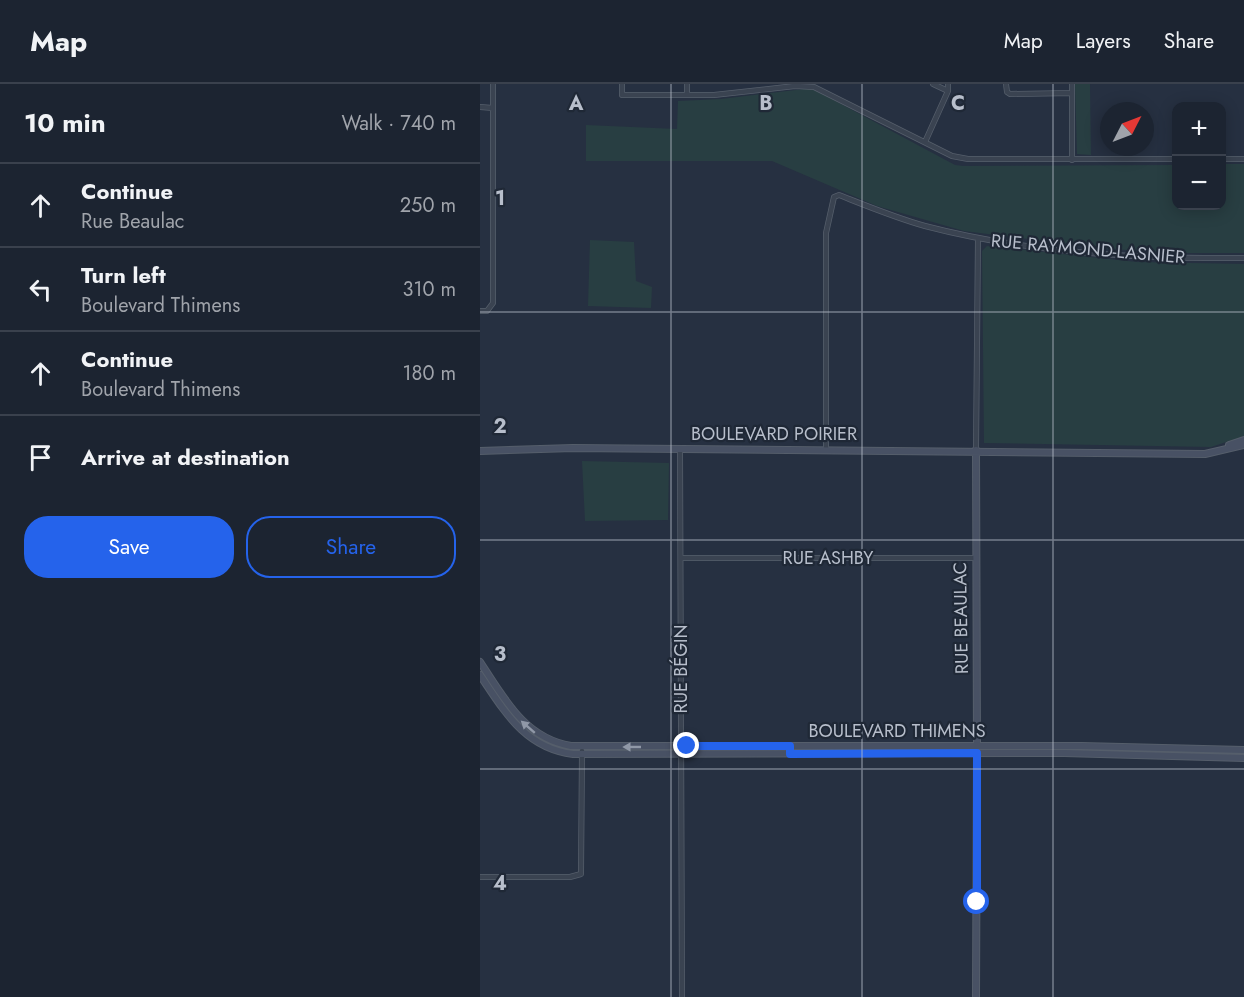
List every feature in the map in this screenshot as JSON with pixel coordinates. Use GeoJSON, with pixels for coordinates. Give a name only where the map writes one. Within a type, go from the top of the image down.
{"type":"FeatureCollection","features":[{"type":"Feature","properties":{"kind":"street"},"geometry":{"type":"LineString","coordinates":[[480,311],[487,310],[493,303],[493,84]]}},
{"type":"Feature","properties":{"kind":"street"},"geometry":{"type":"LineString","coordinates":[[622,84],[622,95],[714,95],[795,86],[814,87],[952,156],[968,159],[1172,159]]}},
{"type":"Feature","properties":{"kind":"street"},"geometry":{"type":"LineString","coordinates":[[687,84],[687,94]]}},
{"type":"Feature","properties":{"kind":"street"},"geometry":{"type":"LineString","coordinates":[[933,84],[948,91]]}},
{"type":"Feature","properties":{"kind":"street"},"geometry":{"type":"LineString","coordinates":[[925,142],[948,91],[948,84]]}},
{"type":"Feature","properties":{"kind":"street"},"geometry":{"type":"LineString","coordinates":[[1006,84],[1007,92],[1011,94],[1072,93]]}},
{"type":"Feature","properties":{"kind":"street"},"geometry":{"type":"LineString","coordinates":[[1072,84],[1072,160]]}},
{"type":"Feature","properties":{"kind":"street"},"geometry":{"type":"LineString","coordinates":[[480,107],[493,108]]}},
{"type":"Feature","properties":{"kind":"street"},"geometry":{"type":"LineString","coordinates":[[1226,159],[1244,159]]}},
{"type":"Feature","properties":{"kind":"street","name":"RUE RAYMOND-LASNIER"},"geometry":{"type":"LineString","coordinates":[[826,449],[826,233],[831,200],[838,195],[891,215],[978,238],[1022,246],[1161,259],[1244,258]]}},
{"type":"Feature","properties":{"kind":"street","name":"RUE BEAULAC"},"geometry":{"type":"LineString","coordinates":[[976,997],[975,558],[978,238]]}},
{"type":"Feature","properties":{"kind":"street","name":"BOULEVARD POIRIER"},"geometry":{"type":"LineString","coordinates":[[480,449],[1208,450],[1244,440]]}},
{"type":"Feature","properties":{"kind":"street","name":"BOULEVARD POIRIER"},"geometry":{"type":"LineString","coordinates":[[1043,450],[1205,453],[1244,445]]}},
{"type":"Feature","properties":{"kind":"street","name":"RUE BÉGIN"},"geometry":{"type":"LineString","coordinates":[[680,449],[682,997]]}},
{"type":"Feature","properties":{"kind":"street","name":"RUE ASHBY"},"geometry":{"type":"LineString","coordinates":[[681,558],[975,558]]}},
{"type":"Feature","properties":{"kind":"street","name":"BOULEVARD THIMENS"},"geometry":{"type":"LineString","coordinates":[[480,662],[514,712],[529,728],[553,742],[582,747],[790,746],[977,749],[1244,758]]}},
{"type":"Feature","properties":{"kind":"street","name":"BOULEVARD THIMENS"},"geometry":{"type":"LineString","coordinates":[[480,675],[512,722],[527,736],[550,749],[581,755],[790,754],[1169,747],[1244,750]]}},
{"type":"Feature","properties":{"kind":"street"},"geometry":{"type":"LineString","coordinates":[[737,746],[737,754]]}},
{"type":"Feature","properties":{"kind":"street"},"geometry":{"type":"LineString","coordinates":[[790,746],[790,754]]}},
{"type":"Feature","properties":{"kind":"street"},"geometry":{"type":"LineString","coordinates":[[480,877],[580,874],[583,868],[582,747]]}},
{"type":"Feature","properties":{"kind":"green space"},"geometry":{"type":"Polygon","coordinates":[[[1075,84],[1090,84],[1091,155],[1077,154],[1075,84]]]}},
{"type":"Feature","properties":{"kind":"green space"},"geometry":{"type":"Polygon","coordinates":[[[813,89],[955,165],[1172,165],[1172,210],[1226,210],[1226,164],[1244,164],[1244,253],[1165,253],[1101,248],[964,231],[877,206],[772,161],[586,161],[586,125],[677,129],[678,101],[721,99],[813,89]]]}},
{"type":"Feature","properties":{"kind":"green space"},"geometry":{"type":"Polygon","coordinates":[[[590,240],[634,242],[636,281],[652,287],[651,308],[588,306],[590,240]]]}},
{"type":"Feature","properties":{"kind":"green space"},"geometry":{"type":"Polygon","coordinates":[[[987,246],[1137,262],[1244,264],[1244,436],[1211,447],[984,443],[982,251],[987,246]]]}},
{"type":"Feature","properties":{"kind":"green space"},"geometry":{"type":"Polygon","coordinates":[[[582,461],[669,463],[668,520],[585,521],[582,461]]]}},
{"type":"Feature","properties":{"kind":"route"},"geometry":{"type":"LineString","coordinates":[[687,746],[790,746],[790,754],[977,753],[977,902]]}}]}
